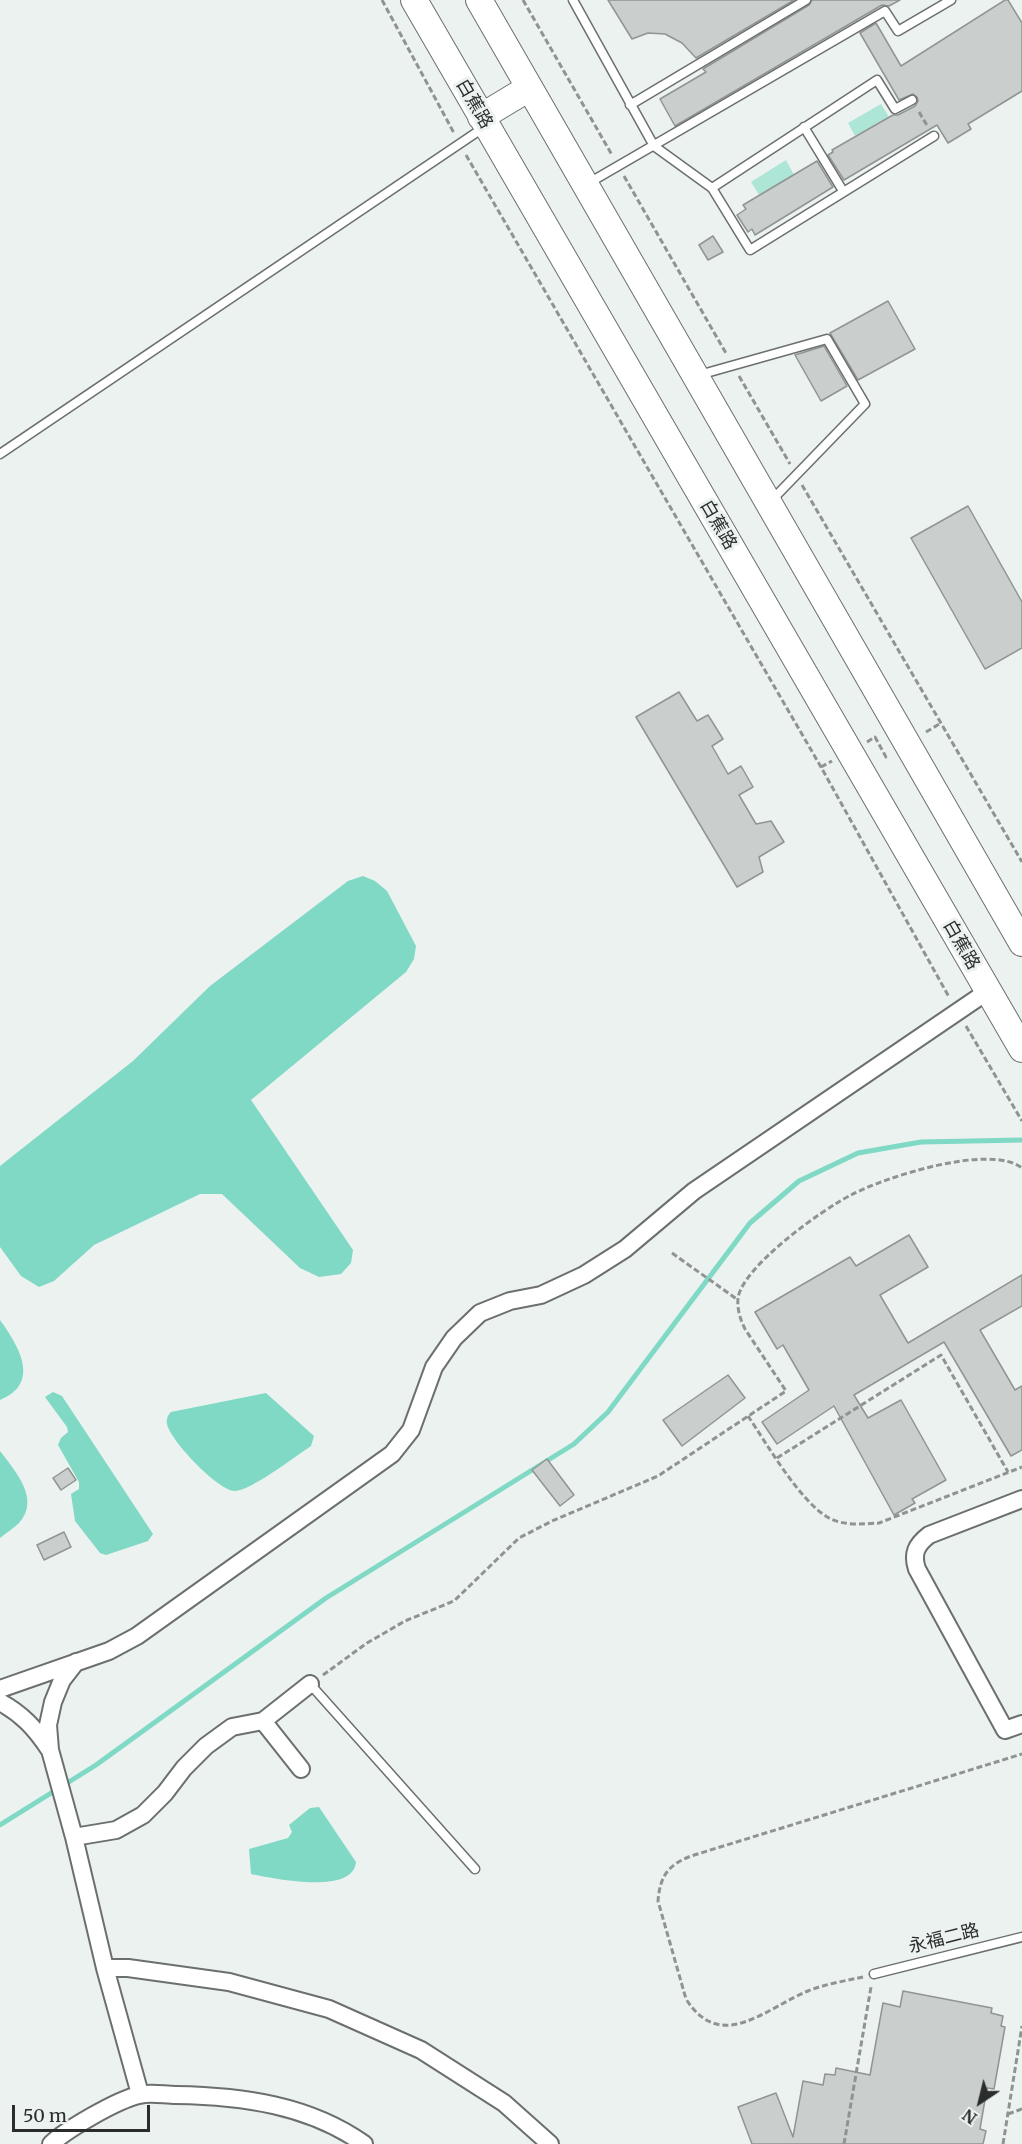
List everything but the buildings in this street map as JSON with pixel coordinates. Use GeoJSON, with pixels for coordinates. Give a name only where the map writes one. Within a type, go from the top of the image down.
{"type":"FeatureCollection","features":[{"type":"Feature","properties":{"kind":"main road","name":"白蕉路"},"geometry":{"type":"LineString","coordinates":[[414,0],[1022,1049]]}},
{"type":"Feature","properties":{"kind":"main road"},"geometry":{"type":"LineString","coordinates":[[479,0],[1022,943]]}},
{"type":"Feature","properties":{"kind":"main road"},"geometry":{"type":"LineString","coordinates":[[484,121],[529,88]]}},
{"type":"Feature","properties":{"kind":"street"},"geometry":{"type":"LineString","coordinates":[[0,1689],[109,1651],[137,1636],[392,1454],[411,1430],[434,1367],[454,1338],[480,1313],[510,1301],[541,1295],[584,1275],[617,1255],[694,1191],[988,991]]}},
{"type":"Feature","properties":{"kind":"street"},"geometry":{"type":"LineString","coordinates":[[1022,1498],[929,1535],[915,1550],[914,1559],[917,1569],[1005,1730],[1022,1724]]}},
{"type":"Feature","properties":{"kind":"street"},"geometry":{"type":"LineString","coordinates":[[76,1662],[62,1680],[53,1702],[48,1725],[50,1750],[74,1837],[105,1968],[140,2094]]}},
{"type":"Feature","properties":{"kind":"street"},"geometry":{"type":"LineString","coordinates":[[74,1837],[116,1830],[143,1815],[206,1746],[232,1727],[263,1721],[310,1684]]}},
{"type":"Feature","properties":{"kind":"street"},"geometry":{"type":"LineString","coordinates":[[0,1702],[17,1711],[34,1727],[50,1750]]}},
{"type":"Feature","properties":{"kind":"street"},"geometry":{"type":"LineString","coordinates":[[263,1721],[301,1769]]}},
{"type":"Feature","properties":{"kind":"street"},"geometry":{"type":"LineString","coordinates":[[105,1968],[129,1968],[229,1982],[329,2009],[421,2050],[504,2103],[550,2144]]}},
{"type":"Feature","properties":{"kind":"street"},"geometry":{"type":"LineString","coordinates":[[51,2144],[96,2114],[140,2094],[244,2099],[296,2109],[343,2129],[364,2144]]}},
{"type":"Feature","properties":{"kind":"lane"},"geometry":{"type":"LineString","coordinates":[[574,0],[654,146],[712,188],[750,250],[934,136]]}},
{"type":"Feature","properties":{"kind":"lane"},"geometry":{"type":"LineString","coordinates":[[630,105],[806,0]]}},
{"type":"Feature","properties":{"kind":"lane"},"geometry":{"type":"LineString","coordinates":[[585,185],[885,11],[898,32],[951,0]]}},
{"type":"Feature","properties":{"kind":"lane"},"geometry":{"type":"LineString","coordinates":[[712,188],[877,80],[895,109],[912,100]]}},
{"type":"Feature","properties":{"kind":"lane"},"geometry":{"type":"LineString","coordinates":[[0,454],[459,144],[484,121]]}},
{"type":"Feature","properties":{"kind":"lane"},"geometry":{"type":"LineString","coordinates":[[804,127],[843,191]]}},
{"type":"Feature","properties":{"kind":"lane"},"geometry":{"type":"LineString","coordinates":[[695,376],[827,339],[865,404],[769,504]]}},
{"type":"Feature","properties":{"kind":"lane"},"geometry":{"type":"LineString","coordinates":[[310,1684],[475,1869]]}},
{"type":"Feature","properties":{"kind":"lane","name":"永福二路"},"geometry":{"type":"LineString","coordinates":[[874,1974],[1022,1937]]}},
{"type":"Feature","properties":{"kind":"path"},"geometry":{"type":"LineString","coordinates":[[382,0],[459,144],[821,767],[957,1012],[1022,1121]]}},
{"type":"Feature","properties":{"kind":"path"},"geometry":{"type":"LineString","coordinates":[[523,0],[1022,862]]}},
{"type":"Feature","properties":{"kind":"path"},"geometry":{"type":"LineString","coordinates":[[912,100],[934,136]]}},
{"type":"Feature","properties":{"kind":"path"},"geometry":{"type":"LineString","coordinates":[[310,1684],[367,1643],[405,1621],[454,1601],[519,1538],[552,1521],[658,1476],[786,1391],[745,1329],[740,1318],[738,1300],[743,1286],[758,1266],[814,1218],[851,1195],[895,1177],[955,1162],[987,1158],[1005,1159],[1022,1168]]}},
{"type":"Feature","properties":{"kind":"path"},"geometry":{"type":"LineString","coordinates":[[672,1253],[738,1300]]}},
{"type":"Feature","properties":{"kind":"path"},"geometry":{"type":"LineString","coordinates":[[777,1458],[942,1355],[1008,1473]]}},
{"type":"Feature","properties":{"kind":"path"},"geometry":{"type":"LineString","coordinates":[[748,1416],[809,1503],[830,1519],[856,1524],[879,1523],[1022,1467]]}},
{"type":"Feature","properties":{"kind":"path"},"geometry":{"type":"LineString","coordinates":[[844,2144],[874,1974],[809,1991],[747,2023],[730,2026],[711,2023],[695,2013],[686,1999],[658,1901],[659,1885],[678,1861],[691,1856],[1022,1754]]}},
{"type":"Feature","properties":{"kind":"path"},"geometry":{"type":"LineString","coordinates":[[1003,2144],[1022,2026]]}},
{"type":"Feature","properties":{"kind":"path"},"geometry":{"type":"LineString","coordinates":[[1008,2114],[1022,2109]]}},
{"type":"Feature","properties":{"kind":"shaded area"},"geometry":{"type":"Polygon","coordinates":[[[881,104],[889,117],[874,125],[876,130],[861,139],[858,134],[855,136],[848,123],[881,104]]]}},
{"type":"Feature","properties":{"kind":"shaded area"},"geometry":{"type":"Polygon","coordinates":[[[786,160],[794,175],[770,195],[767,190],[759,195],[751,182],[786,160]]]}},
{"type":"Feature","properties":{"kind":"shaded area"},"geometry":{"type":"Polygon","coordinates":[[[363,876],[375,881],[387,891],[416,946],[414,959],[406,972],[251,1100],[353,1250],[351,1263],[341,1274],[319,1277],[300,1268],[222,1194],[200,1194],[94,1245],[54,1281],[39,1287],[21,1276],[0,1247],[0,1166],[133,1061],[210,986],[348,881],[363,876]]]}},
{"type":"Feature","properties":{"kind":"shaded area"},"geometry":{"type":"Polygon","coordinates":[[[0,1320],[19,1352],[23,1374],[20,1384],[13,1393],[0,1400],[0,1320]]]}},
{"type":"Feature","properties":{"kind":"shaded area"},"geometry":{"type":"Polygon","coordinates":[[[53,1392],[62,1396],[153,1534],[148,1541],[106,1555],[100,1553],[75,1521],[71,1494],[79,1489],[79,1482],[58,1445],[61,1438],[68,1432],[67,1427],[45,1397],[53,1392]]]}},
{"type":"Feature","properties":{"kind":"shaded area"},"geometry":{"type":"Polygon","coordinates":[[[266,1393],[314,1436],[311,1446],[262,1479],[242,1489],[235,1491],[227,1489],[207,1474],[176,1441],[167,1424],[171,1412],[266,1393]]]}},
{"type":"Feature","properties":{"kind":"shaded area"},"geometry":{"type":"Polygon","coordinates":[[[0,1451],[18,1476],[27,1495],[27,1504],[25,1514],[19,1523],[0,1538],[0,1451]]]}},
{"type":"Feature","properties":{"kind":"shaded area"},"geometry":{"type":"Polygon","coordinates":[[[319,1807],[356,1862],[351,1872],[341,1879],[327,1882],[293,1881],[251,1874],[249,1849],[288,1838],[292,1832],[289,1825],[310,1808],[319,1807]]]}},
{"type":"Feature","properties":{"kind":"waterway"},"geometry":{"type":"LineString","coordinates":[[0,1825],[96,1765],[326,1598],[574,1444],[608,1412],[750,1223],[799,1181],[858,1153],[921,1142],[1022,1140]]}}]}
